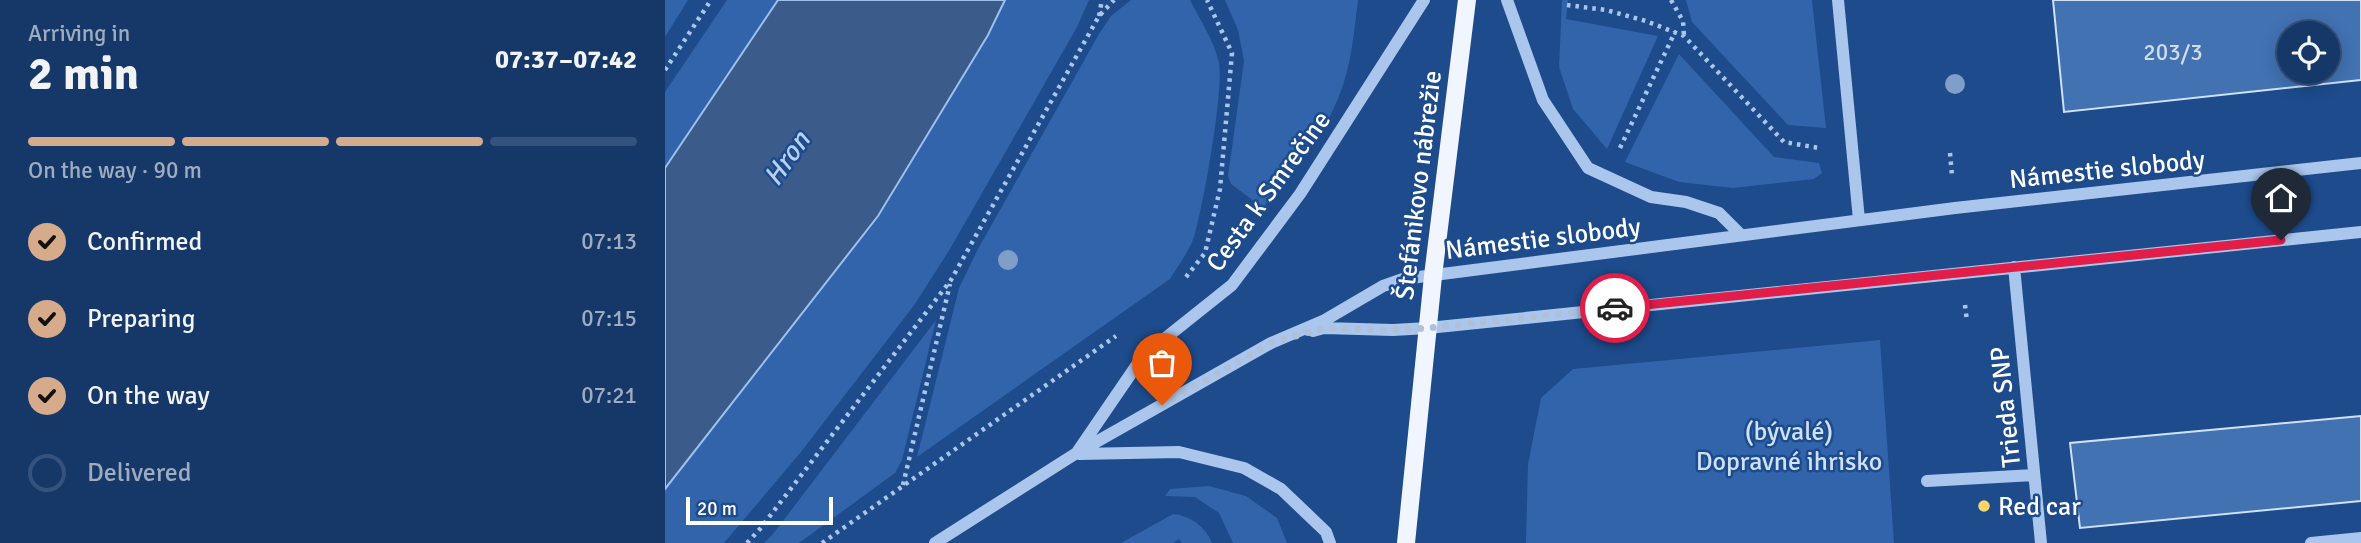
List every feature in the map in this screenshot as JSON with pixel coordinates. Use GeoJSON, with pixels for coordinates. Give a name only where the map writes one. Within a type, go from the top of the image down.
{"type":"FeatureCollection","features":[{"type":"Feature","properties":{"kind":"main road","name":"Štefánikovo nábrežie"},"geometry":{"type":"LineString","coordinates":[[1406,543],[1433,276],[1467,0]]}},
{"type":"Feature","properties":{"kind":"street","name":"Cesta k Smrečine"},"geometry":{"type":"LineString","coordinates":[[1075,454],[1143,356],[1232,285],[1300,194],[1424,0]]}},
{"type":"Feature","properties":{"kind":"street","name":"Námestie slobody"},"geometry":{"type":"LineString","coordinates":[[1507,0],[1543,100],[1588,168],[1651,197],[1686,202],[1719,213],[1741,235]]}},
{"type":"Feature","properties":{"kind":"street"},"geometry":{"type":"LineString","coordinates":[[1838,0],[1859,220]]}},
{"type":"Feature","properties":{"kind":"street","name":"Námestie slobody"},"geometry":{"type":"LineString","coordinates":[[1433,276],[1859,220],[2361,163]]}},
{"type":"Feature","properties":{"kind":"street"},"geometry":{"type":"LineString","coordinates":[[1428,328],[2361,232]]}},
{"type":"Feature","properties":{"kind":"street","name":"Trieda SNP"},"geometry":{"type":"LineString","coordinates":[[2014,267],[2041,543]]}},
{"type":"Feature","properties":{"kind":"street","name":"Cesta k Smrečine"},"geometry":{"type":"LineString","coordinates":[[935,543],[1075,454],[1271,343],[1325,320],[1383,286],[1403,279],[1433,276]]}},
{"type":"Feature","properties":{"kind":"street","name":"Cesta k Smrečine"},"geometry":{"type":"LineString","coordinates":[[1286,337],[1324,328],[1428,328]]}},
{"type":"Feature","properties":{"kind":"street"},"geometry":{"type":"LineString","coordinates":[[1075,454],[1179,452],[1244,468],[1281,489],[1326,532],[1330,543]]}},
{"type":"Feature","properties":{"kind":"street"},"geometry":{"type":"LineString","coordinates":[[1927,481],[2034,475]]}},
{"type":"Feature","properties":{"kind":"street"},"geometry":{"type":"LineString","coordinates":[[2311,543],[2361,538]]}},
{"type":"Feature","properties":{"kind":"path"},"geometry":{"type":"LineString","coordinates":[[665,70],[711,0]]}},
{"type":"Feature","properties":{"kind":"path"},"geometry":{"type":"LineString","coordinates":[[1099,16],[1102,0]]}},
{"type":"Feature","properties":{"kind":"path"},"geometry":{"type":"LineString","coordinates":[[747,543],[951,279],[1099,16],[1114,0]]}},
{"type":"Feature","properties":{"kind":"path"},"geometry":{"type":"LineString","coordinates":[[1181,284],[1205,253],[1220,189],[1232,53],[1206,0]]}},
{"type":"Feature","properties":{"kind":"path"},"geometry":{"type":"LineString","coordinates":[[1671,0],[1683,21],[1684,37]]}},
{"type":"Feature","properties":{"kind":"path"},"geometry":{"type":"LineString","coordinates":[[1567,5],[1606,10],[1646,20],[1684,37],[1784,142],[1819,148]]}},
{"type":"Feature","properties":{"kind":"path"},"geometry":{"type":"LineString","coordinates":[[1607,177],[1675,32]]}},
{"type":"Feature","properties":{"kind":"path"},"geometry":{"type":"LineString","coordinates":[[1949,153],[1952,182]]}},
{"type":"Feature","properties":{"kind":"path"},"geometry":{"type":"LineString","coordinates":[[903,485],[951,279]]}},
{"type":"Feature","properties":{"kind":"path"},"geometry":{"type":"LineString","coordinates":[[1965,301],[1967,321]]}},
{"type":"Feature","properties":{"kind":"path"},"geometry":{"type":"LineString","coordinates":[[822,543],[1117,334]]}},
{"type":"Feature","properties":{"kind":"green space"},"geometry":{"type":"Polygon","coordinates":[[[665,0],[688,0],[665,37],[665,0]]]}},
{"type":"Feature","properties":{"kind":"green space"},"geometry":{"type":"Polygon","coordinates":[[[727,0],[778,0],[665,168],[665,92],[727,0]]]}},
{"type":"Feature","properties":{"kind":"green space"},"geometry":{"type":"Polygon","coordinates":[[[1005,0],[1089,0],[1077,27],[950,249],[915,304],[801,452],[724,543],[665,543],[665,489],[878,216],[988,35],[1005,0]]]}},
{"type":"Feature","properties":{"kind":"green space"},"geometry":{"type":"Polygon","coordinates":[[[1131,0],[1190,0],[1217,55],[1220,77],[1212,149],[1192,242],[1170,279],[917,457],[959,288],[978,249],[1099,34],[1111,16],[1131,0]]]}},
{"type":"Feature","properties":{"kind":"green space"},"geometry":{"type":"Polygon","coordinates":[[[1225,0],[1358,0],[1349,64],[1337,101],[1313,143],[1263,208],[1231,184],[1228,176],[1244,61],[1238,30],[1225,0]]]}},
{"type":"Feature","properties":{"kind":"green space"},"geometry":{"type":"Polygon","coordinates":[[[1562,0],[1568,0],[1566,19],[1658,36],[1607,149],[1573,109],[1559,67],[1562,0]]]}},
{"type":"Feature","properties":{"kind":"green space"},"geometry":{"type":"Polygon","coordinates":[[[1686,0],[1812,0],[1826,128],[1788,125],[1692,22],[1686,0]]]}},
{"type":"Feature","properties":{"kind":"green space"},"geometry":{"type":"Polygon","coordinates":[[[1679,54],[1774,157],[1819,163],[1822,173],[1814,179],[1733,188],[1679,182],[1625,162],[1679,54]]]}},
{"type":"Feature","properties":{"kind":"green space"},"geometry":{"type":"Polygon","coordinates":[[[936,320],[902,460],[895,473],[799,543],[764,543],[773,534],[936,320]]]}},
{"type":"Feature","properties":{"kind":"green space","name":"(bývalé) Dopravné ihrisko"},"geometry":{"type":"Polygon","coordinates":[[[1880,340],[1894,543],[1526,543],[1528,464],[1541,398],[1573,369],[1880,340]]]}},
{"type":"Feature","properties":{"kind":"green space"},"geometry":{"type":"Polygon","coordinates":[[[1209,486],[1246,496],[1277,518],[1287,543],[1233,543],[1219,513],[1195,497],[1165,496],[1170,489],[1209,486]]]}},
{"type":"Feature","properties":{"kind":"green space"},"geometry":{"type":"Polygon","coordinates":[[[1173,514],[1197,523],[1212,543],[1182,543],[1179,539],[1173,543],[1121,543],[1173,514]]]}},
{"type":"Feature","properties":{"kind":"water","name":"Hron"},"geometry":{"type":"Polygon","coordinates":[[[778,0],[1005,0],[988,35],[878,216],[665,489],[665,168],[778,0]]]}},
{"type":"Feature","properties":{"kind":"building"},"geometry":{"type":"Polygon","coordinates":[[[2053,0],[2361,0],[2361,80],[2340,82],[2340,21],[2277,21],[2277,84],[2324,84],[2064,112],[2053,0]]]}},
{"type":"Feature","properties":{"kind":"building"},"geometry":{"type":"Polygon","coordinates":[[[2361,416],[2361,501],[2080,528],[2070,443],[2361,416]]]}},
{"type":"Feature","properties":{"kind":"way so far"},"geometry":{"type":"LineString","coordinates":[[1162,405],[1271,343],[1324,328],[1428,328],[1615,308]]}},
{"type":"Feature","properties":{"kind":"place","name":"Red car"},"geometry":{"type":"Point","coordinates":[1984,506]}},
{"type":"Feature","properties":{"kind":"route"},"geometry":{"type":"LineString","coordinates":[[1615,308],[2281,240]]}}]}
